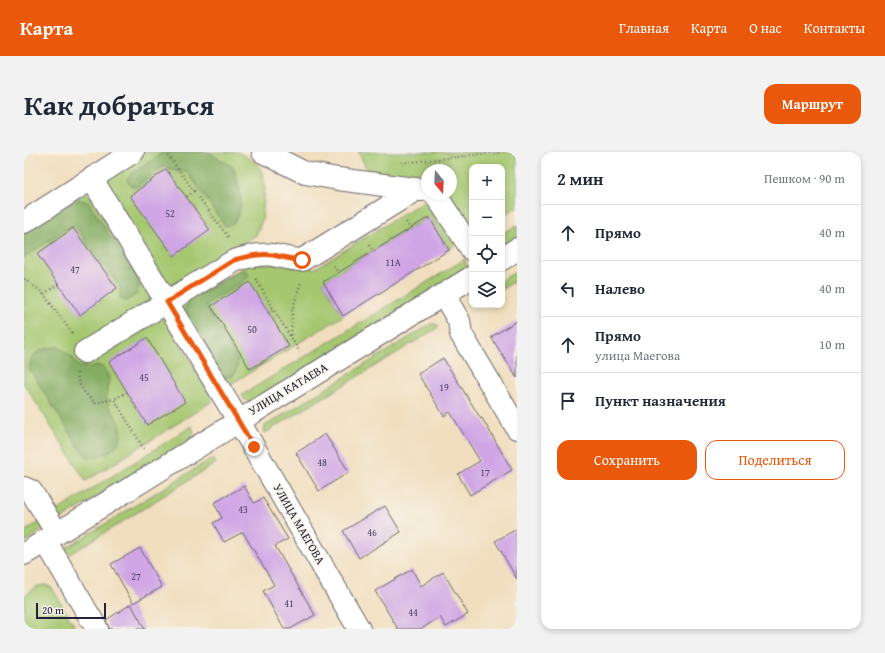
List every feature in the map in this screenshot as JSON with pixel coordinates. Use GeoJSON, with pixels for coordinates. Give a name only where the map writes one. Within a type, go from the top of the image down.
{"type":"FeatureCollection","features":[{"type":"Feature","properties":{"kind":"street"},"geometry":{"type":"LineString","coordinates":[[24,222],[133,152]]}},
{"type":"Feature","properties":{"kind":"street"},"geometry":{"type":"LineString","coordinates":[[263,152],[305,173],[421,190]]}},
{"type":"Feature","properties":{"kind":"street","name":"УЛИЦА МАЕГОВА"},"geometry":{"type":"LineString","coordinates":[[92,179],[238,420],[359,629]]}},
{"type":"Feature","properties":{"kind":"street"},"geometry":{"type":"LineString","coordinates":[[85,352],[234,260],[271,255],[288,259],[302,260],[421,194]]}},
{"type":"Feature","properties":{"kind":"street"},"geometry":{"type":"LineString","coordinates":[[433,200],[469,246]]}},
{"type":"Feature","properties":{"kind":"street"},"geometry":{"type":"LineString","coordinates":[[505,257],[517,250]]}},
{"type":"Feature","properties":{"kind":"street","name":"УЛИЦА КАТАЕВА"},"geometry":{"type":"LineString","coordinates":[[24,554],[238,420],[469,279]]}},
{"type":"Feature","properties":{"kind":"street"},"geometry":{"type":"LineString","coordinates":[[444,295],[459,321],[460,334],[517,428]]}},
{"type":"Feature","properties":{"kind":"street"},"geometry":{"type":"LineString","coordinates":[[24,488],[31,491],[93,627]]}},
{"type":"Feature","properties":{"kind":"path"},"geometry":{"type":"LineString","coordinates":[[166,152],[243,258],[300,352]]}},
{"type":"Feature","properties":{"kind":"path"},"geometry":{"type":"LineString","coordinates":[[186,197],[194,191]]}},
{"type":"Feature","properties":{"kind":"path"},"geometry":{"type":"LineString","coordinates":[[292,339],[292,311],[303,278]]}},
{"type":"Feature","properties":{"kind":"path"},"geometry":{"type":"LineString","coordinates":[[24,279],[44,294],[85,352],[77,365],[77,378],[85,394],[95,403],[114,399],[127,392]]}},
{"type":"Feature","properties":{"kind":"path"},"geometry":{"type":"LineString","coordinates":[[44,294],[58,284]]}},
{"type":"Feature","properties":{"kind":"path"},"geometry":{"type":"LineString","coordinates":[[268,313],[274,310]]}},
{"type":"Feature","properties":{"kind":"path"},"geometry":{"type":"LineString","coordinates":[[114,399],[144,450]]}},
{"type":"Feature","properties":{"kind":"green space"},"geometry":{"type":"Polygon","coordinates":[[[145,152],[238,152],[255,162],[263,172],[265,188],[262,220],[256,235],[173,288],[169,287],[105,180],[107,177],[145,152]]]}},
{"type":"Feature","properties":{"kind":"green space"},"geometry":{"type":"Polygon","coordinates":[[[164,152],[208,152],[233,167],[241,195],[240,208],[234,223],[225,226],[187,171],[177,172],[169,168],[162,167],[136,187],[130,185],[127,179],[131,174],[164,152]]]}},
{"type":"Feature","properties":{"kind":"green space"},"geometry":{"type":"Polygon","coordinates":[[[358,152],[517,152],[517,207],[505,214],[505,164],[469,164],[469,230],[448,200],[457,200],[457,164],[421,164],[421,179],[386,175],[367,169],[358,152]]]}},
{"type":"Feature","properties":{"kind":"green space"},"geometry":{"type":"Polygon","coordinates":[[[85,193],[89,194],[150,296],[150,300],[83,362],[89,363],[165,317],[213,399],[211,402],[86,481],[24,384],[24,231],[85,193]]]}},
{"type":"Feature","properties":{"kind":"green space"},"geometry":{"type":"Polygon","coordinates":[[[78,199],[88,202],[137,278],[139,286],[137,294],[126,301],[120,298],[120,287],[75,226],[68,227],[24,258],[24,234],[78,199]]]}},
{"type":"Feature","properties":{"kind":"green space"},"geometry":{"type":"Polygon","coordinates":[[[422,202],[427,202],[456,244],[449,250],[428,217],[323,282],[343,316],[229,385],[179,304],[251,263],[308,267],[314,269],[422,202]]]}},
{"type":"Feature","properties":{"kind":"green space"},"geometry":{"type":"Polygon","coordinates":[[[517,225],[517,237],[505,244],[505,232],[517,225]]]}},
{"type":"Feature","properties":{"kind":"green space"},"geometry":{"type":"Polygon","coordinates":[[[465,259],[467,267],[463,271],[253,401],[248,402],[245,400],[242,395],[465,259]]]}},
{"type":"Feature","properties":{"kind":"green space"},"geometry":{"type":"Polygon","coordinates":[[[242,270],[247,271],[249,276],[209,303],[206,307],[237,360],[237,367],[232,377],[223,377],[185,314],[185,309],[187,304],[192,299],[236,272],[242,270]]]}},
{"type":"Feature","properties":{"kind":"green space"},"geometry":{"type":"Polygon","coordinates":[[[517,271],[517,280],[505,287],[505,278],[517,271]]]}},
{"type":"Feature","properties":{"kind":"green space"},"geometry":{"type":"Polygon","coordinates":[[[431,324],[436,324],[439,327],[265,433],[265,426],[431,324]]]}},
{"type":"Feature","properties":{"kind":"green space"},"geometry":{"type":"Polygon","coordinates":[[[58,347],[70,355],[79,367],[101,366],[108,376],[108,403],[120,425],[121,435],[120,441],[112,450],[100,456],[89,458],[81,451],[30,370],[30,364],[34,355],[47,348],[58,347]]]}},
{"type":"Feature","properties":{"kind":"green space"},"geometry":{"type":"Polygon","coordinates":[[[192,426],[194,433],[192,438],[55,523],[49,516],[192,426]]]}},
{"type":"Feature","properties":{"kind":"green space"},"geometry":{"type":"Polygon","coordinates":[[[211,459],[216,463],[69,555],[66,548],[211,459]]]}},
{"type":"Feature","properties":{"kind":"green space"},"geometry":{"type":"Polygon","coordinates":[[[44,519],[45,528],[24,543],[24,532],[44,519]]]}},
{"type":"Feature","properties":{"kind":"green space"},"geometry":{"type":"Polygon","coordinates":[[[46,585],[52,588],[74,625],[70,629],[24,629],[24,596],[38,586],[46,585]]]}},
{"type":"Feature","properties":{"kind":"building"},"geometry":{"type":"Polygon","coordinates":[[[166,169],[210,230],[174,256],[130,196],[166,169]]]}},
{"type":"Feature","properties":{"kind":"building"},"geometry":{"type":"Polygon","coordinates":[[[429,217],[449,250],[343,316],[323,282],[429,217]]]}},
{"type":"Feature","properties":{"kind":"building"},"geometry":{"type":"Polygon","coordinates":[[[73,228],[117,288],[80,315],[37,254],[73,228]]]}},
{"type":"Feature","properties":{"kind":"building"},"geometry":{"type":"Polygon","coordinates":[[[250,282],[289,346],[250,369],[211,306],[250,282]]]}},
{"type":"Feature","properties":{"kind":"building"},"geometry":{"type":"Polygon","coordinates":[[[517,321],[517,378],[491,337],[517,321]]]}},
{"type":"Feature","properties":{"kind":"building"},"geometry":{"type":"Polygon","coordinates":[[[147,338],[185,402],[147,425],[109,362],[147,338]]]}},
{"type":"Feature","properties":{"kind":"building"},"geometry":{"type":"Polygon","coordinates":[[[443,358],[481,419],[482,418],[512,470],[470,495],[458,474],[480,461],[450,412],[444,416],[418,374],[443,358]]]}},
{"type":"Feature","properties":{"kind":"building"},"geometry":{"type":"Polygon","coordinates":[[[325,434],[349,472],[319,491],[296,453],[325,434]]]}},
{"type":"Feature","properties":{"kind":"building"},"geometry":{"type":"Polygon","coordinates":[[[244,486],[254,503],[263,498],[288,539],[275,546],[315,615],[290,629],[284,629],[263,591],[274,585],[243,532],[224,542],[213,523],[222,518],[214,503],[244,486]]]}},
{"type":"Feature","properties":{"kind":"building"},"geometry":{"type":"Polygon","coordinates":[[[385,506],[401,532],[359,558],[343,531],[385,506]]]}},
{"type":"Feature","properties":{"kind":"building"},"geometry":{"type":"Polygon","coordinates":[[[517,529],[517,579],[495,541],[517,529]]]}},
{"type":"Feature","properties":{"kind":"building"},"geometry":{"type":"Polygon","coordinates":[[[140,548],[162,587],[133,603],[111,564],[140,548]]]}},
{"type":"Feature","properties":{"kind":"building"},"geometry":{"type":"Polygon","coordinates":[[[412,569],[421,586],[443,572],[468,614],[446,627],[440,617],[421,629],[398,629],[375,591],[412,569]]]}},
{"type":"Feature","properties":{"kind":"building"},"geometry":{"type":"Polygon","coordinates":[[[131,604],[145,629],[109,629],[106,620],[131,604]]]}},
{"type":"Feature","properties":{"kind":"route"},"geometry":{"type":"LineString","coordinates":[[254,447],[167,302],[234,260],[245,257],[271,255],[294,260],[302,260]]}}]}
